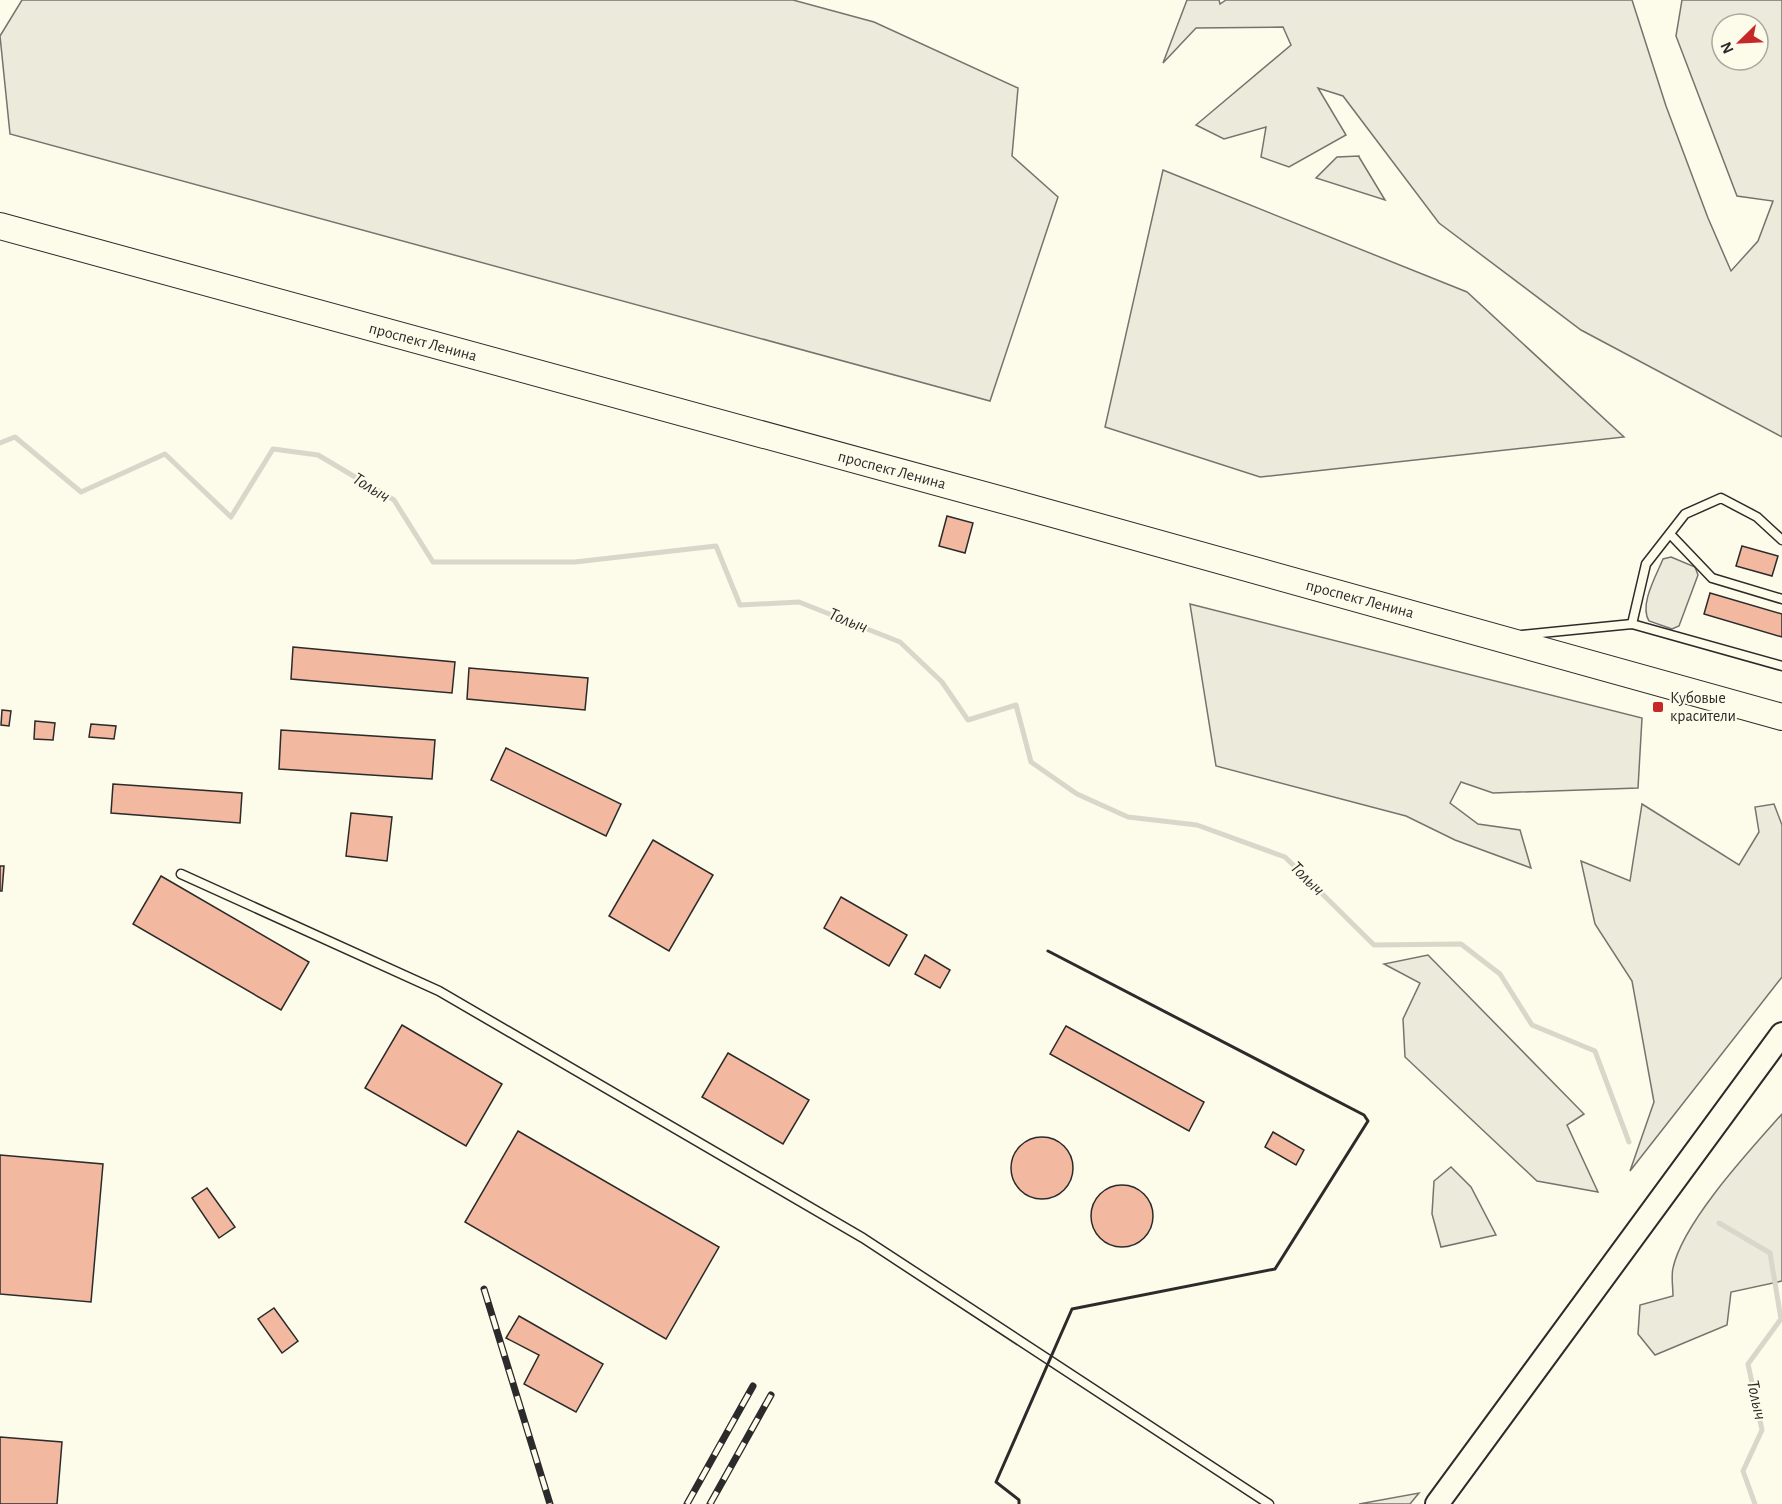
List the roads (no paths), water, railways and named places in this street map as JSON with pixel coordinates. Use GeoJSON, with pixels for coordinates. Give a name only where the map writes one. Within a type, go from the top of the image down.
{"type":"FeatureCollection","features":[{"type":"Feature","properties":{"kind":"main road","name":"проспект Ленина"},"geometry":{"type":"LineString","coordinates":[[0,226],[1782,717]]}},
{"type":"Feature","properties":{"kind":"street"},"geometry":{"type":"LineString","coordinates":[[1437,1504],[1782,1034]]}},
{"type":"Feature","properties":{"kind":"lane"},"geometry":{"type":"LineString","coordinates":[[1632,624],[1646,564],[1685,514],[1721,498],[1758,517],[1782,540]]}},
{"type":"Feature","properties":{"kind":"lane"},"geometry":{"type":"LineString","coordinates":[[1670,534],[1712,578],[1782,598]]}},
{"type":"Feature","properties":{"kind":"lane"},"geometry":{"type":"LineString","coordinates":[[1501,638],[1632,624],[1782,666]]}},
{"type":"Feature","properties":{"kind":"lane"},"geometry":{"type":"LineString","coordinates":[[181,874],[439,992],[863,1238],[1269,1504]]}},
{"type":"Feature","properties":{"kind":"waterway","name":"Толыч"},"geometry":{"type":"LineString","coordinates":[[0,443],[15,437],[81,492],[165,454],[231,517],[273,449],[318,455],[394,500],[433,562],[575,562],[716,546],[740,605],[799,602],[900,642],[942,682],[968,720],[1016,705],[1031,762],[1077,794],[1128,817],[1197,825],[1285,857],[1374,945],[1461,944],[1500,974],[1532,1025],[1595,1051],[1629,1142]]}},
{"type":"Feature","properties":{"kind":"waterway","name":"Толыч"},"geometry":{"type":"LineString","coordinates":[[1719,1223],[1770,1253],[1781,1319],[1748,1364],[1762,1430],[1743,1471],[1755,1504]]}},
{"type":"Feature","properties":{"kind":"railway"},"geometry":{"type":"LineString","coordinates":[[484,1289],[550,1504]]}},
{"type":"Feature","properties":{"kind":"railway"},"geometry":{"type":"LineString","coordinates":[[687,1504],[753,1386]]}},
{"type":"Feature","properties":{"kind":"railway"},"geometry":{"type":"LineString","coordinates":[[710,1504],[771,1395]]}},
{"type":"Feature","properties":{"kind":"place","name":"Кубовые красители"},"geometry":{"type":"Point","coordinates":[1658,707]}}]}
